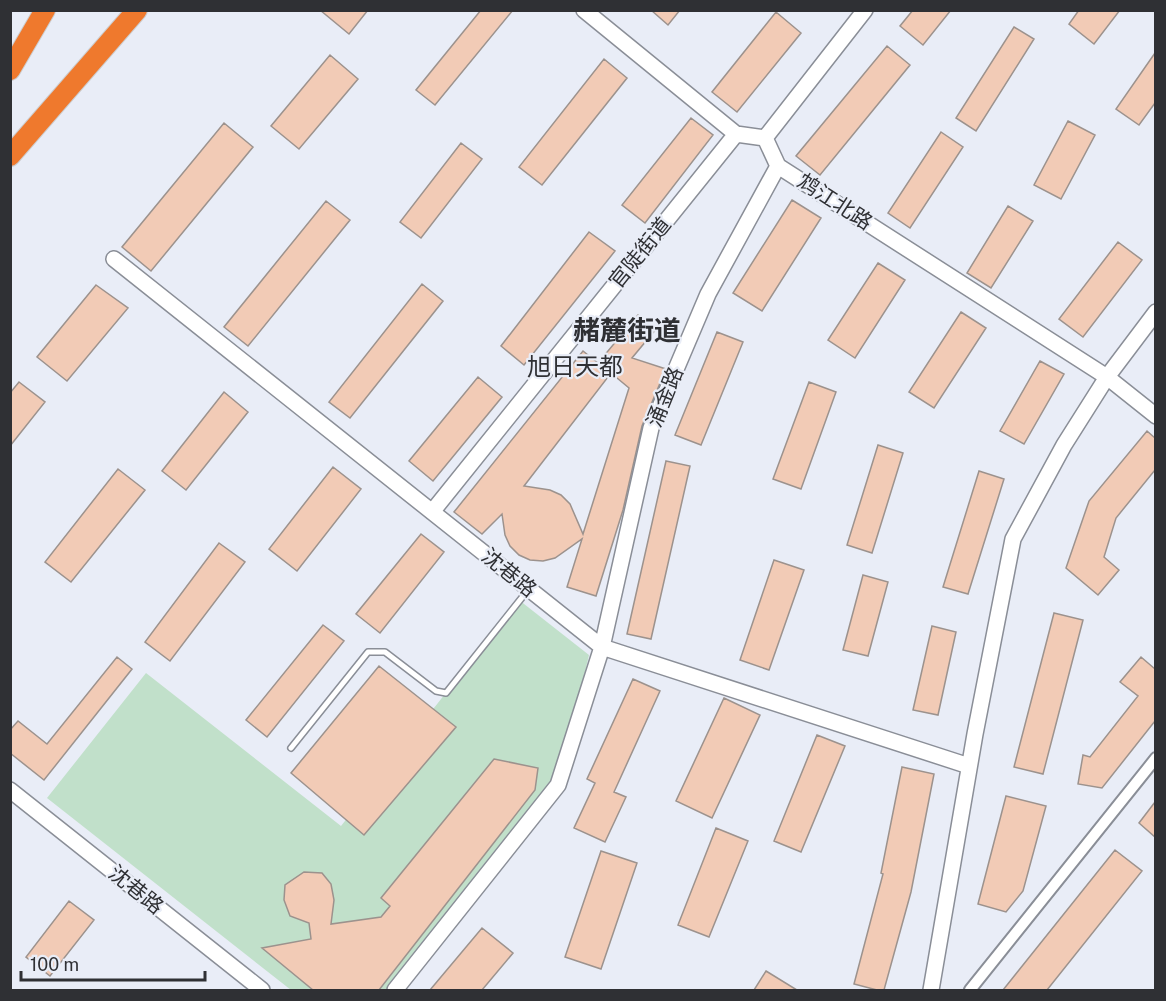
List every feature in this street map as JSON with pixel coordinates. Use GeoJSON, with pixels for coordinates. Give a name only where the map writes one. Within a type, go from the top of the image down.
{"type":"FeatureCollection","features":[{"type":"Feature","properties":{"kind":"highway"},"geometry":{"type":"LineString","coordinates":[[10,70],[45,10]]}},
{"type":"Feature","properties":{"kind":"highway"},"geometry":{"type":"LineString","coordinates":[[10,156],[137,10]]}},
{"type":"Feature","properties":{"kind":"street"},"geometry":{"type":"LineString","coordinates":[[584,10],[736,134],[765,138],[866,10]]}},
{"type":"Feature","properties":{"kind":"street","name":"官陡街道"},"geometry":{"type":"LineString","coordinates":[[432,512],[736,134]]}},
{"type":"Feature","properties":{"kind":"street","name":"鸩江北路"},"geometry":{"type":"LineString","coordinates":[[765,138],[778,166],[1107,377],[1155,416]]}},
{"type":"Feature","properties":{"kind":"street","name":"涌金路"},"geometry":{"type":"LineString","coordinates":[[395,990],[558,785],[602,647],[651,428],[708,294],[778,166]]}},
{"type":"Feature","properties":{"kind":"street","name":"沈巷路"},"geometry":{"type":"LineString","coordinates":[[114,259],[602,647],[969,765]]}},
{"type":"Feature","properties":{"kind":"street"},"geometry":{"type":"LineString","coordinates":[[931,990],[969,765],[1013,539],[1064,445],[1107,377],[1155,312]]}},
{"type":"Feature","properties":{"kind":"street"},"geometry":{"type":"LineString","coordinates":[[969,990],[1155,758]]}},
{"type":"Feature","properties":{"kind":"street","name":"沈巷路"},"geometry":{"type":"LineString","coordinates":[[10,790],[262,990]]}},
{"type":"Feature","properties":{"kind":"lane"},"geometry":{"type":"LineString","coordinates":[[291,748],[368,652],[385,652],[436,691],[446,693],[529,589]]}},
{"type":"Feature","properties":{"kind":"green space"},"geometry":{"type":"Polygon","coordinates":[[[519,600],[589,655],[558,785],[388,990],[291,990],[47,798],[146,673],[341,826],[519,600]]]}},
{"type":"Feature","properties":{"kind":"building"},"geometry":{"type":"Polygon","coordinates":[[[320,10],[368,10],[349,34],[320,10]]]}},
{"type":"Feature","properties":{"kind":"building"},"geometry":{"type":"Polygon","coordinates":[[[481,10],[513,10],[435,105],[416,90],[481,10]]]}},
{"type":"Feature","properties":{"kind":"building"},"geometry":{"type":"Polygon","coordinates":[[[651,10],[680,10],[668,25],[651,10]]]}},
{"type":"Feature","properties":{"kind":"building"},"geometry":{"type":"Polygon","coordinates":[[[913,10],[951,10],[923,45],[900,26],[913,10]]]}},
{"type":"Feature","properties":{"kind":"building"},"geometry":{"type":"Polygon","coordinates":[[[1079,10],[1120,10],[1094,44],[1069,24],[1079,10]]]}},
{"type":"Feature","properties":{"kind":"building"},"geometry":{"type":"Polygon","coordinates":[[[776,12],[801,33],[737,112],[712,92],[776,12]]]}},
{"type":"Feature","properties":{"kind":"building"},"geometry":{"type":"Polygon","coordinates":[[[1014,27],[1034,39],[976,131],[956,118],[1014,27]]]}},
{"type":"Feature","properties":{"kind":"building"},"geometry":{"type":"Polygon","coordinates":[[[887,46],[910,65],[820,175],[796,156],[887,46]]]}},
{"type":"Feature","properties":{"kind":"building"},"geometry":{"type":"Polygon","coordinates":[[[1155,53],[1155,103],[1139,125],[1116,109],[1155,53]]]}},
{"type":"Feature","properties":{"kind":"building"},"geometry":{"type":"Polygon","coordinates":[[[330,55],[358,79],[299,149],[271,126],[330,55]]]}},
{"type":"Feature","properties":{"kind":"building"},"geometry":{"type":"Polygon","coordinates":[[[604,59],[627,78],[542,185],[519,167],[604,59]]]}},
{"type":"Feature","properties":{"kind":"building"},"geometry":{"type":"Polygon","coordinates":[[[691,118],[713,135],[645,223],[622,205],[691,118]]]}},
{"type":"Feature","properties":{"kind":"building"},"geometry":{"type":"Polygon","coordinates":[[[1068,121],[1095,135],[1061,199],[1034,185],[1068,121]]]}},
{"type":"Feature","properties":{"kind":"building"},"geometry":{"type":"Polygon","coordinates":[[[224,123],[253,147],[151,271],[122,247],[224,123]]]}},
{"type":"Feature","properties":{"kind":"building"},"geometry":{"type":"Polygon","coordinates":[[[941,132],[963,147],[910,228],[888,213],[941,132]]]}},
{"type":"Feature","properties":{"kind":"building"},"geometry":{"type":"Polygon","coordinates":[[[461,143],[482,159],[421,238],[400,222],[461,143]]]}},
{"type":"Feature","properties":{"kind":"building"},"geometry":{"type":"Polygon","coordinates":[[[792,200],[821,218],[762,311],[733,293],[792,200]]]}},
{"type":"Feature","properties":{"kind":"building"},"geometry":{"type":"Polygon","coordinates":[[[326,201],[350,220],[248,346],[224,327],[326,201]]]}},
{"type":"Feature","properties":{"kind":"building"},"geometry":{"type":"Polygon","coordinates":[[[1008,206],[1033,221],[991,288],[967,273],[1008,206]]]}},
{"type":"Feature","properties":{"kind":"building"},"geometry":{"type":"Polygon","coordinates":[[[589,232],[615,251],[524,365],[501,346],[589,232]]]}},
{"type":"Feature","properties":{"kind":"building"},"geometry":{"type":"Polygon","coordinates":[[[1118,242],[1142,260],[1083,337],[1059,319],[1118,242]]]}},
{"type":"Feature","properties":{"kind":"building"},"geometry":{"type":"Polygon","coordinates":[[[878,263],[905,280],[855,358],[828,340],[878,263]]]}},
{"type":"Feature","properties":{"kind":"building"},"geometry":{"type":"Polygon","coordinates":[[[422,284],[443,301],[350,418],[329,402],[422,284]]]}},
{"type":"Feature","properties":{"kind":"building"},"geometry":{"type":"Polygon","coordinates":[[[96,285],[128,308],[67,381],[37,357],[96,285]]]}},
{"type":"Feature","properties":{"kind":"building"},"geometry":{"type":"Polygon","coordinates":[[[961,312],[986,328],[934,408],[909,392],[961,312]]]}},
{"type":"Feature","properties":{"kind":"building"},"geometry":{"type":"Polygon","coordinates":[[[638,315],[656,329],[632,358],[666,369],[642,426],[623,510],[596,596],[567,587],[582,539],[555,558],[543,561],[530,560],[519,555],[510,546],[505,535],[502,514],[482,534],[454,512],[583,351],[598,363],[638,315]],[[611,373],[524,486],[550,490],[561,495],[570,504],[583,534],[629,388],[611,373]]]}},
{"type":"Feature","properties":{"kind":"building"},"geometry":{"type":"Polygon","coordinates":[[[717,332],[743,342],[701,445],[675,435],[717,332]]]}},
{"type":"Feature","properties":{"kind":"building"},"geometry":{"type":"Polygon","coordinates":[[[1040,361],[1064,374],[1024,444],[1000,431],[1040,361]]]}},
{"type":"Feature","properties":{"kind":"building"},"geometry":{"type":"Polygon","coordinates":[[[478,377],[502,397],[433,481],[409,461],[478,377]]]}},
{"type":"Feature","properties":{"kind":"building"},"geometry":{"type":"Polygon","coordinates":[[[19,382],[45,402],[10,446],[10,393],[19,382]]]}},
{"type":"Feature","properties":{"kind":"building"},"geometry":{"type":"Polygon","coordinates":[[[809,382],[836,392],[801,489],[773,479],[809,382]]]}},
{"type":"Feature","properties":{"kind":"building"},"geometry":{"type":"Polygon","coordinates":[[[224,392],[248,412],[186,490],[162,471],[224,392]]]}},
{"type":"Feature","properties":{"kind":"building"},"geometry":{"type":"Polygon","coordinates":[[[1147,431],[1155,438],[1155,470],[1116,518],[1104,557],[1119,570],[1098,595],[1066,568],[1089,501],[1147,431]]]}},
{"type":"Feature","properties":{"kind":"building"},"geometry":{"type":"Polygon","coordinates":[[[878,445],[903,453],[872,553],[847,545],[878,445]]]}},
{"type":"Feature","properties":{"kind":"building"},"geometry":{"type":"Polygon","coordinates":[[[666,461],[690,466],[651,639],[627,634],[666,461]]]}},
{"type":"Feature","properties":{"kind":"building"},"geometry":{"type":"Polygon","coordinates":[[[333,467],[361,489],[297,571],[269,549],[333,467]]]}},
{"type":"Feature","properties":{"kind":"building"},"geometry":{"type":"Polygon","coordinates":[[[118,469],[145,490],[71,582],[45,562],[118,469]]]}},
{"type":"Feature","properties":{"kind":"building"},"geometry":{"type":"Polygon","coordinates":[[[979,471],[1004,479],[968,594],[943,587],[979,471]]]}},
{"type":"Feature","properties":{"kind":"building"},"geometry":{"type":"Polygon","coordinates":[[[421,534],[444,552],[380,633],[356,614],[421,534]]]}},
{"type":"Feature","properties":{"kind":"building"},"geometry":{"type":"Polygon","coordinates":[[[219,543],[245,562],[170,661],[145,642],[219,543]]]}},
{"type":"Feature","properties":{"kind":"building"},"geometry":{"type":"Polygon","coordinates":[[[774,560],[804,570],[769,670],[740,660],[774,560]]]}},
{"type":"Feature","properties":{"kind":"building"},"geometry":{"type":"Polygon","coordinates":[[[863,575],[888,582],[868,656],[843,650],[863,575]]]}},
{"type":"Feature","properties":{"kind":"building"},"geometry":{"type":"Polygon","coordinates":[[[1054,613],[1083,620],[1043,774],[1014,767],[1054,613]]]}},
{"type":"Feature","properties":{"kind":"building"},"geometry":{"type":"Polygon","coordinates":[[[323,625],[344,641],[267,737],[246,720],[323,625]]]}},
{"type":"Feature","properties":{"kind":"building"},"geometry":{"type":"Polygon","coordinates":[[[932,626],[956,632],[938,715],[913,710],[932,626]]]}},
{"type":"Feature","properties":{"kind":"building"},"geometry":{"type":"Polygon","coordinates":[[[117,657],[132,669],[44,780],[10,753],[10,730],[18,721],[47,744],[117,657]]]}},
{"type":"Feature","properties":{"kind":"building"},"geometry":{"type":"Polygon","coordinates":[[[1141,657],[1155,669],[1155,721],[1102,788],[1078,784],[1083,755],[1090,757],[1138,696],[1120,682],[1141,657]]]}},
{"type":"Feature","properties":{"kind":"building"},"geometry":{"type":"Polygon","coordinates":[[[379,666],[456,727],[364,835],[291,773],[379,666]]]}},
{"type":"Feature","properties":{"kind":"building"},"geometry":{"type":"Polygon","coordinates":[[[633,679],[660,691],[614,792],[626,797],[605,842],[574,828],[595,783],[587,779],[633,679]]]}},
{"type":"Feature","properties":{"kind":"building"},"geometry":{"type":"Polygon","coordinates":[[[724,698],[760,715],[712,818],[676,801],[724,698]]]}},
{"type":"Feature","properties":{"kind":"building"},"geometry":{"type":"Polygon","coordinates":[[[817,735],[845,746],[801,852],[774,841],[817,735]]]}},
{"type":"Feature","properties":{"kind":"building"},"geometry":{"type":"Polygon","coordinates":[[[494,759],[538,768],[535,790],[379,990],[313,990],[262,948],[311,939],[309,923],[290,916],[284,900],[285,885],[304,872],[322,873],[331,884],[334,900],[331,924],[381,917],[390,906],[381,898],[494,759]]]}},
{"type":"Feature","properties":{"kind":"building"},"geometry":{"type":"Polygon","coordinates":[[[902,767],[934,774],[911,892],[884,990],[877,990],[854,984],[883,874],[881,873],[902,767]]]}},
{"type":"Feature","properties":{"kind":"building"},"geometry":{"type":"Polygon","coordinates":[[[1006,796],[1046,806],[1023,891],[1006,912],[978,904],[1006,796]]]}},
{"type":"Feature","properties":{"kind":"building"},"geometry":{"type":"Polygon","coordinates":[[[1155,802],[1155,837],[1139,823],[1155,802]]]}},
{"type":"Feature","properties":{"kind":"building"},"geometry":{"type":"Polygon","coordinates":[[[716,828],[748,841],[709,937],[678,925],[716,828]]]}},
{"type":"Feature","properties":{"kind":"building"},"geometry":{"type":"Polygon","coordinates":[[[1115,850],[1142,871],[1047,990],[1003,990],[1115,850]]]}},
{"type":"Feature","properties":{"kind":"building"},"geometry":{"type":"Polygon","coordinates":[[[601,851],[637,863],[601,969],[565,957],[601,851]]]}},
{"type":"Feature","properties":{"kind":"building"},"geometry":{"type":"Polygon","coordinates":[[[69,901],[94,920],[50,976],[26,957],[69,901]]]}},
{"type":"Feature","properties":{"kind":"building"},"geometry":{"type":"Polygon","coordinates":[[[482,928],[513,953],[482,990],[430,990],[482,928]]]}},
{"type":"Feature","properties":{"kind":"building"},"geometry":{"type":"Polygon","coordinates":[[[766,971],[797,990],[754,990],[766,971]]]}},
{"type":"Feature","properties":{"kind":"district","name":"赭麓街道"},"geometry":{"type":"Point","coordinates":[627,331]}},
{"type":"Feature","properties":{"kind":"district","name":"旭日天都"},"geometry":{"type":"Point","coordinates":[575,367]}}]}
